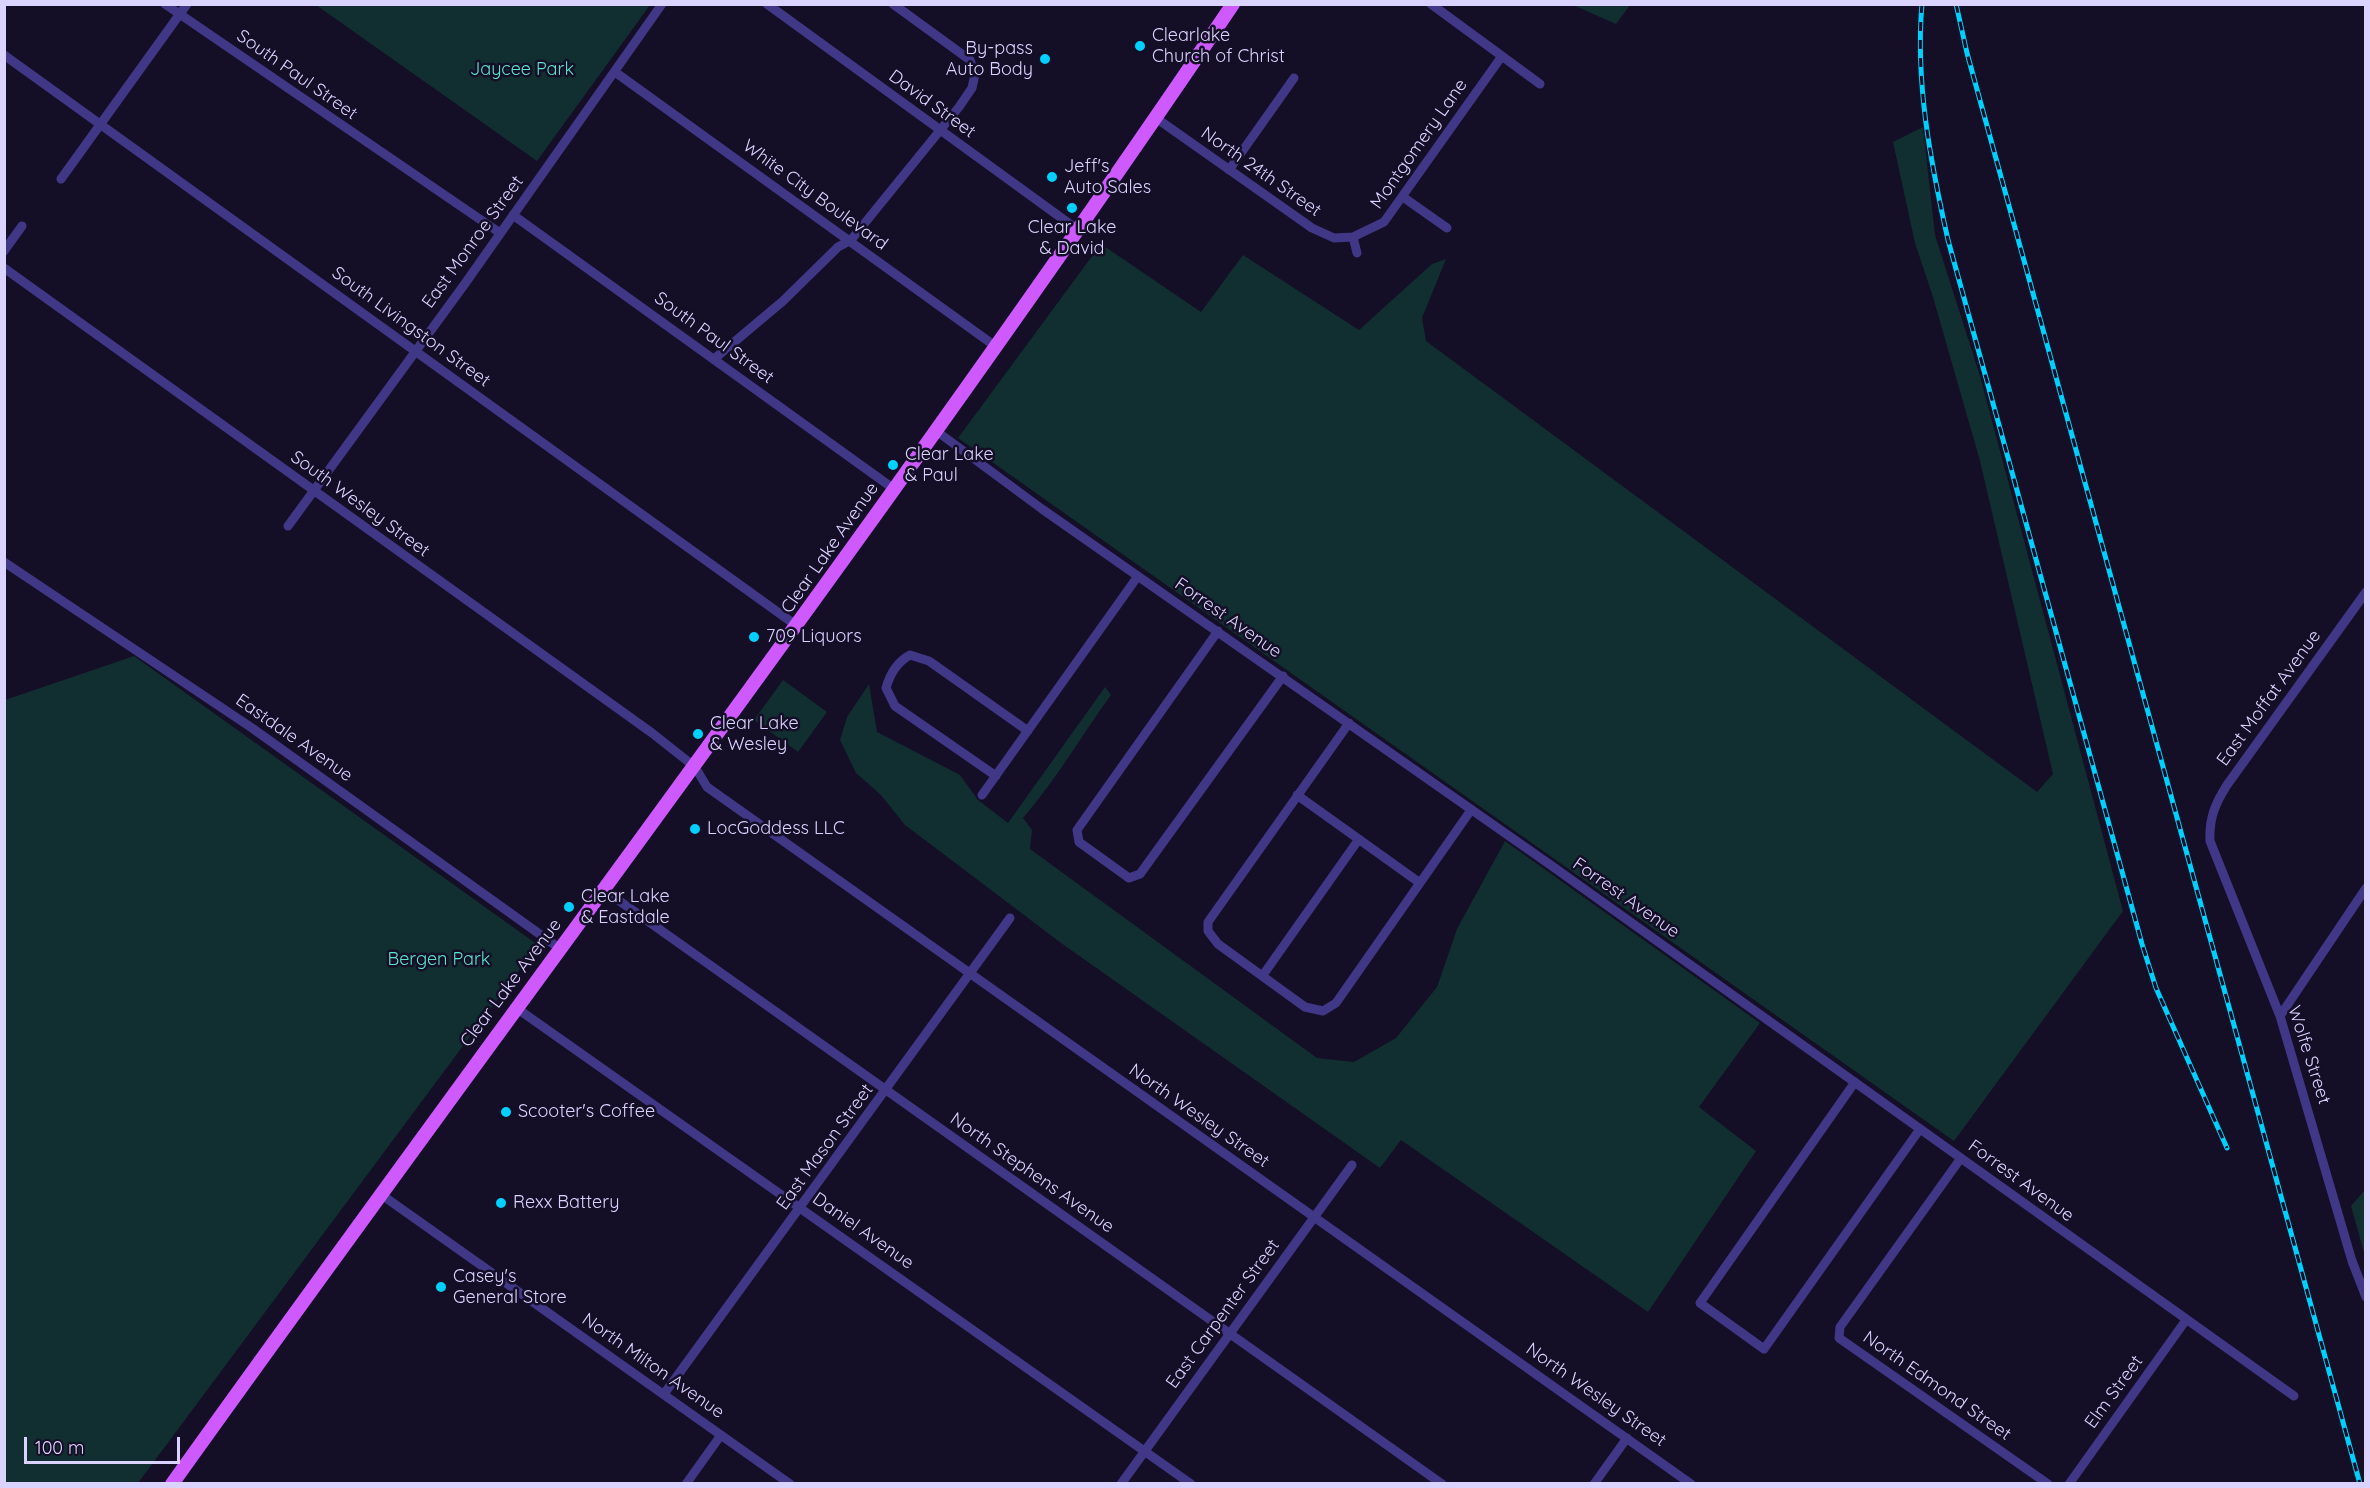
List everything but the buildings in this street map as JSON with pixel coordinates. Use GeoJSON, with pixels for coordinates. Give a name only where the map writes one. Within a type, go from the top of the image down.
{"type":"FeatureCollection","features":[{"type":"Feature","properties":{"kind":"main road","name":"Clear Lake Avenue"},"geometry":{"type":"LineString","coordinates":[[172,1484],[379,1193],[695,767],[1078,230],[1233,4]]}},
{"type":"Feature","properties":{"kind":"street","name":"South Paul Street"},"geometry":{"type":"LineString","coordinates":[[165,4],[500,233]]}},
{"type":"Feature","properties":{"kind":"street"},"geometry":{"type":"LineString","coordinates":[[62,179],[188,4]]}},
{"type":"Feature","properties":{"kind":"street","name":"East Monroe Street"},"geometry":{"type":"LineString","coordinates":[[288,526],[662,4]]}},
{"type":"Feature","properties":{"kind":"street","name":"David Street"},"geometry":{"type":"LineString","coordinates":[[767,4],[1078,230]]}},
{"type":"Feature","properties":{"kind":"street"},"geometry":{"type":"LineString","coordinates":[[1431,4],[1540,84]]}},
{"type":"Feature","properties":{"kind":"street"},"geometry":{"type":"LineString","coordinates":[[714,358],[783,301],[838,247],[851,240],[942,130],[972,88],[975,75],[974,66],[967,58],[894,5]]}},
{"type":"Feature","properties":{"kind":"street","name":"South Livingston Street"},"geometry":{"type":"LineString","coordinates":[[4,55],[796,626]]}},
{"type":"Feature","properties":{"kind":"street","name":"Montgomery Lane"},"geometry":{"type":"LineString","coordinates":[[1353,237],[1384,222],[1502,56]]}},
{"type":"Feature","properties":{"kind":"street","name":"White City Boulevard"},"geometry":{"type":"LineString","coordinates":[[615,72],[996,346]]}},
{"type":"Feature","properties":{"kind":"street"},"geometry":{"type":"LineString","coordinates":[[1229,170],[1293,78]]}},
{"type":"Feature","properties":{"kind":"street","name":"North 24th Street"},"geometry":{"type":"LineString","coordinates":[[1156,118],[1322,234],[1335,238],[1353,237]]}},
{"type":"Feature","properties":{"kind":"street"},"geometry":{"type":"LineString","coordinates":[[1403,197],[1447,228]]}},
{"type":"Feature","properties":{"kind":"street","name":"South Paul Street"},"geometry":{"type":"LineString","coordinates":[[513,215],[894,489]]}},
{"type":"Feature","properties":{"kind":"street"},"geometry":{"type":"LineString","coordinates":[[4,251],[21,226]]}},
{"type":"Feature","properties":{"kind":"street"},"geometry":{"type":"LineString","coordinates":[[1353,237],[1357,253]]}},
{"type":"Feature","properties":{"kind":"street","name":"South Wesley Street"},"geometry":{"type":"LineString","coordinates":[[4,268],[642,726],[695,767]]}},
{"type":"Feature","properties":{"kind":"street","name":"Forrest Avenue"},"geometry":{"type":"LineString","coordinates":[[935,430],[2294,1396]]}},
{"type":"Feature","properties":{"kind":"street","name":"Eastdale Avenue"},"geometry":{"type":"LineString","coordinates":[[4,562],[252,728],[559,948]]}},
{"type":"Feature","properties":{"kind":"street"},"geometry":{"type":"LineString","coordinates":[[982,795],[1138,576]]}},
{"type":"Feature","properties":{"kind":"street","name":"East Moffat Avenue"},"geometry":{"type":"LineString","coordinates":[[2209,827],[2216,804],[2227,785],[2366,592]]}},
{"type":"Feature","properties":{"kind":"street"},"geometry":{"type":"LineString","coordinates":[[1218,631],[1077,830],[1079,842],[1129,878],[1140,874],[1283,676]]}},
{"type":"Feature","properties":{"kind":"street"},"geometry":{"type":"LineString","coordinates":[[996,776],[895,706],[886,688],[889,678],[901,660],[910,655],[929,661],[1028,731]]}},
{"type":"Feature","properties":{"kind":"street"},"geometry":{"type":"LineString","coordinates":[[1349,723],[1208,922],[1211,938],[1313,1011],[1329,1010],[1336,1004],[1472,810]]}},
{"type":"Feature","properties":{"kind":"street","name":"North Wesley Street"},"geometry":{"type":"LineString","coordinates":[[695,767],[707,787],[1691,1484]]}},
{"type":"Feature","properties":{"kind":"street"},"geometry":{"type":"LineString","coordinates":[[1297,795],[1420,883]]}},
{"type":"Feature","properties":{"kind":"street","name":"Wolfe Street"},"geometry":{"type":"LineString","coordinates":[[2209,827],[2210,841],[2280,1016],[2352,1261],[2366,1297]]}},
{"type":"Feature","properties":{"kind":"street"},"geometry":{"type":"LineString","coordinates":[[1263,975],[1359,839]]}},
{"type":"Feature","properties":{"kind":"street"},"geometry":{"type":"LineString","coordinates":[[2280,1016],[2366,888]]}},
{"type":"Feature","properties":{"kind":"street","name":"North Stephens Avenue"},"geometry":{"type":"LineString","coordinates":[[604,890],[1442,1484]]}},
{"type":"Feature","properties":{"kind":"street","name":"East Mason Street"},"geometry":{"type":"LineString","coordinates":[[664,1394],[1010,918]]}},
{"type":"Feature","properties":{"kind":"street","name":"Daniel Avenue"},"geometry":{"type":"LineString","coordinates":[[515,1007],[802,1207],[1191,1484]]}},
{"type":"Feature","properties":{"kind":"street"},"geometry":{"type":"LineString","coordinates":[[1855,1082],[1700,1303],[1709,1310],[1764,1349],[1920,1129]]}},
{"type":"Feature","properties":{"kind":"street","name":"North Edmond Street"},"geometry":{"type":"LineString","coordinates":[[1961,1158],[1840,1327],[1839,1338],[2048,1484]]}},
{"type":"Feature","properties":{"kind":"street","name":"East Carpenter Street"},"geometry":{"type":"LineString","coordinates":[[1120,1484],[1352,1165]]}},
{"type":"Feature","properties":{"kind":"street","name":"North Milton Avenue"},"geometry":{"type":"LineString","coordinates":[[379,1193],[790,1484]]}},
{"type":"Feature","properties":{"kind":"street","name":"Elm Street"},"geometry":{"type":"LineString","coordinates":[[2069,1484],[2186,1320]]}},
{"type":"Feature","properties":{"kind":"street"},"geometry":{"type":"LineString","coordinates":[[686,1484],[721,1435]]}},
{"type":"Feature","properties":{"kind":"street"},"geometry":{"type":"LineString","coordinates":[[1594,1484],[1627,1438]]}},
{"type":"Feature","properties":{"kind":"green space","name":"Jaycee Park"},"geometry":{"type":"Polygon","coordinates":[[[650,4],[537,161],[316,5],[650,4]]]}},
{"type":"Feature","properties":{"kind":"green space"},"geometry":{"type":"Polygon","coordinates":[[[1573,5],[1630,5],[1616,24],[1573,5]]]}},
{"type":"Feature","properties":{"kind":"green space"},"geometry":{"type":"Polygon","coordinates":[[[1923,127],[1935,235],[1980,376],[2123,911],[1954,1141],[958,438],[1101,244],[1201,312],[1243,255],[1359,330],[1432,264],[1446,259],[1422,318],[1426,341],[2037,792],[2053,774],[1980,461],[1933,297],[1915,243],[1893,142],[1923,127]]]}},
{"type":"Feature","properties":{"kind":"green space","name":"Bergen Park"},"geometry":{"type":"Polygon","coordinates":[[[134,656],[538,945],[138,1483],[5,1483],[5,700],[134,656]]]}},
{"type":"Feature","properties":{"kind":"green space"},"geometry":{"type":"Polygon","coordinates":[[[783,680],[827,712],[798,752],[754,720],[783,680]]]}},
{"type":"Feature","properties":{"kind":"green space"},"geometry":{"type":"Polygon","coordinates":[[[869,684],[877,732],[960,775],[978,800],[1008,823],[1105,687],[1111,695],[1023,818],[1032,830],[1030,849],[1317,1058],[1354,1062],[1396,1038],[1437,987],[1457,929],[1505,841],[1760,1023],[1699,1107],[1756,1151],[1648,1312],[1401,1140],[1380,1168],[1061,943],[905,825],[881,795],[856,773],[840,740],[847,717],[869,684]]]}},
{"type":"Feature","properties":{"kind":"green space"},"geometry":{"type":"Polygon","coordinates":[[[2365,1190],[2365,1256],[2351,1206],[2365,1190]]]}},
{"type":"Feature","properties":{"kind":"railway"},"geometry":{"type":"LineString","coordinates":[[1922,4],[1921,64],[1926,123],[1948,240],[2142,944],[2156,988],[2227,1148]]}},
{"type":"Feature","properties":{"kind":"railway"},"geometry":{"type":"LineString","coordinates":[[1956,4],[1967,53],[2360,1484]]}},
{"type":"Feature","properties":{"kind":"place","name":"Clearlake Church of Christ"},"geometry":{"type":"Point","coordinates":[1140,46]}},
{"type":"Feature","properties":{"kind":"place","name":"By-pass Auto Body"},"geometry":{"type":"Point","coordinates":[1045,59]}},
{"type":"Feature","properties":{"kind":"place","name":"Jeff's Auto Sales"},"geometry":{"type":"Point","coordinates":[1052,177]}},
{"type":"Feature","properties":{"kind":"place","name":"Clear Lake & David"},"geometry":{"type":"Point","coordinates":[1072,208]}},
{"type":"Feature","properties":{"kind":"place","name":"Clear Lake & Paul"},"geometry":{"type":"Point","coordinates":[893,465]}},
{"type":"Feature","properties":{"kind":"place","name":"709 Liquors"},"geometry":{"type":"Point","coordinates":[754,637]}},
{"type":"Feature","properties":{"kind":"place","name":"Clear Lake & Wesley"},"geometry":{"type":"Point","coordinates":[698,734]}},
{"type":"Feature","properties":{"kind":"place","name":"LocGoddess LLC"},"geometry":{"type":"Point","coordinates":[695,829]}},
{"type":"Feature","properties":{"kind":"place","name":"Clear Lake & Eastdale"},"geometry":{"type":"Point","coordinates":[569,907]}},
{"type":"Feature","properties":{"kind":"place","name":"Scooter's Coffee"},"geometry":{"type":"Point","coordinates":[506,1112]}},
{"type":"Feature","properties":{"kind":"place","name":"Rexx Battery"},"geometry":{"type":"Point","coordinates":[501,1203]}},
{"type":"Feature","properties":{"kind":"place","name":"Casey's General Store"},"geometry":{"type":"Point","coordinates":[441,1287]}}]}
